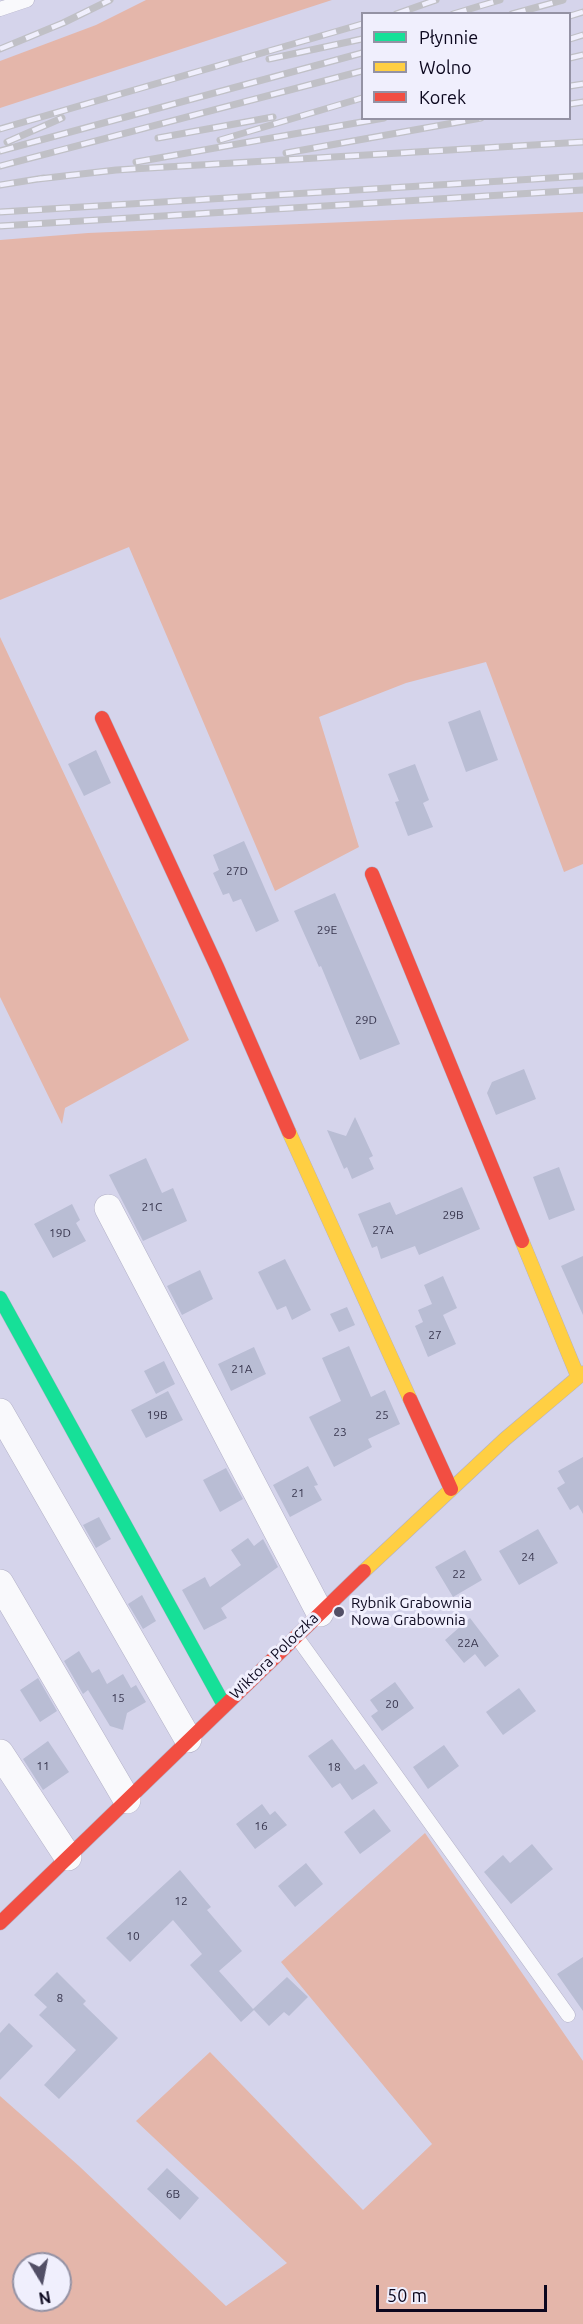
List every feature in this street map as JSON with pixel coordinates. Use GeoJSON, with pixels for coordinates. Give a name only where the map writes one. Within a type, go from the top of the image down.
{"type":"FeatureCollection","features":[{"type":"Feature","properties":{"kind":"street"},"geometry":{"type":"LineString","coordinates":[[102,718],[217,967],[321,1206],[451,1489]]}},
{"type":"Feature","properties":{"kind":"street"},"geometry":{"type":"LineString","coordinates":[[372,874],[581,1375]]}},
{"type":"Feature","properties":{"kind":"street"},"geometry":{"type":"LineString","coordinates":[[108,1208],[320,1612]]}},
{"type":"Feature","properties":{"kind":"street"},"geometry":{"type":"LineString","coordinates":[[0,1298],[224,1705]]}},
{"type":"Feature","properties":{"kind":"street","name":"Wiktora Poloczka"},"geometry":{"type":"LineString","coordinates":[[0,1923],[320,1612],[451,1489],[548,1401],[581,1375]]}},
{"type":"Feature","properties":{"kind":"street"},"geometry":{"type":"LineString","coordinates":[[0,1412],[188,1739]]}},
{"type":"Feature","properties":{"kind":"street"},"geometry":{"type":"LineString","coordinates":[[0,1583],[127,1800]]}},
{"type":"Feature","properties":{"kind":"street"},"geometry":{"type":"LineString","coordinates":[[0,1754],[68,1857]]}},
{"type":"Feature","properties":{"kind":"lane"},"geometry":{"type":"LineString","coordinates":[[0,9],[27,0]]}},
{"type":"Feature","properties":{"kind":"lane"},"geometry":{"type":"LineString","coordinates":[[296,1636],[568,2015]]}},
{"type":"Feature","properties":{"kind":"shaded area"},"geometry":{"type":"Polygon","coordinates":[[[146,0],[332,0],[0,108],[0,61],[96,25],[146,0]]]}},
{"type":"Feature","properties":{"kind":"shaded area"},"geometry":{"type":"Polygon","coordinates":[[[583,212],[583,864],[564,872],[486,662],[406,683],[319,717],[359,847],[275,891],[129,547],[0,600],[0,240],[88,233],[583,212]]]}},
{"type":"Feature","properties":{"kind":"shaded area"},"geometry":{"type":"Polygon","coordinates":[[[0,637],[189,1040],[65,1108],[62,1124],[0,997],[0,637]]]}},
{"type":"Feature","properties":{"kind":"shaded area"},"geometry":{"type":"Polygon","coordinates":[[[425,1833],[583,2061],[583,2324],[0,2324],[0,2096],[79,2166],[226,2306],[287,2263],[136,2121],[210,2052],[363,2210],[432,2144],[281,1962],[425,1833]]]}},
{"type":"Feature","properties":{"kind":"building"},"geometry":{"type":"Polygon","coordinates":[[[480,710],[498,760],[466,772],[448,722],[480,710]]]}},
{"type":"Feature","properties":{"kind":"building"},"geometry":{"type":"Polygon","coordinates":[[[96,750],[111,783],[84,796],[68,764],[96,750]]]}},
{"type":"Feature","properties":{"kind":"building"},"geometry":{"type":"Polygon","coordinates":[[[415,764],[429,800],[423,803],[433,827],[408,836],[395,802],[399,801],[388,774],[415,764]]]}},
{"type":"Feature","properties":{"kind":"building"},"geometry":{"type":"Polygon","coordinates":[[[244,841],[279,921],[256,932],[241,899],[233,902],[229,893],[223,895],[213,873],[219,870],[213,855],[244,841]]]}},
{"type":"Feature","properties":{"kind":"building"},"geometry":{"type":"Polygon","coordinates":[[[335,893],[400,1044],[360,1060],[321,966],[319,967],[294,911],[335,893]]]}},
{"type":"Feature","properties":{"kind":"building"},"geometry":{"type":"Polygon","coordinates":[[[524,1069],[536,1099],[496,1115],[487,1093],[492,1082],[524,1069]]]}},
{"type":"Feature","properties":{"kind":"building"},"geometry":{"type":"Polygon","coordinates":[[[355,1117],[373,1156],[369,1158],[374,1169],[352,1179],[347,1167],[344,1169],[327,1130],[346,1136],[355,1117]]]}},
{"type":"Feature","properties":{"kind":"building"},"geometry":{"type":"Polygon","coordinates":[[[146,1158],[162,1193],[173,1188],[187,1221],[143,1241],[109,1175],[146,1158]]]}},
{"type":"Feature","properties":{"kind":"building"},"geometry":{"type":"Polygon","coordinates":[[[559,1167],[575,1210],[549,1220],[533,1177],[559,1167]]]}},
{"type":"Feature","properties":{"kind":"building"},"geometry":{"type":"Polygon","coordinates":[[[462,1187],[480,1229],[419,1255],[415,1246],[381,1259],[377,1246],[372,1248],[358,1214],[390,1202],[396,1215],[462,1187]]]}},
{"type":"Feature","properties":{"kind":"building"},"geometry":{"type":"Polygon","coordinates":[[[72,1204],[80,1220],[76,1223],[86,1241],[53,1258],[34,1224],[72,1204]]]}},
{"type":"Feature","properties":{"kind":"building"},"geometry":{"type":"Polygon","coordinates":[[[583,1256],[583,1315],[561,1266],[583,1256]]]}},
{"type":"Feature","properties":{"kind":"building"},"geometry":{"type":"Polygon","coordinates":[[[285,1259],[311,1310],[292,1320],[286,1306],[277,1310],[258,1272],[285,1259]]]}},
{"type":"Feature","properties":{"kind":"building"},"geometry":{"type":"Polygon","coordinates":[[[200,1270],[213,1299],[182,1315],[167,1286],[200,1270]]]}},
{"type":"Feature","properties":{"kind":"building"},"geometry":{"type":"Polygon","coordinates":[[[443,1276],[457,1308],[443,1315],[456,1344],[428,1357],[415,1326],[423,1322],[418,1310],[432,1304],[424,1285],[443,1276]]]}},
{"type":"Feature","properties":{"kind":"building"},"geometry":{"type":"Polygon","coordinates":[[[347,1307],[355,1325],[339,1332],[330,1314],[347,1307]]]}},
{"type":"Feature","properties":{"kind":"building"},"geometry":{"type":"Polygon","coordinates":[[[349,1346],[371,1397],[385,1390],[400,1424],[368,1439],[372,1447],[334,1467],[309,1417],[341,1401],[322,1358],[349,1346]]]}},
{"type":"Feature","properties":{"kind":"building"},"geometry":{"type":"Polygon","coordinates":[[[254,1347],[266,1374],[231,1391],[218,1364],[254,1347]]]}},
{"type":"Feature","properties":{"kind":"building"},"geometry":{"type":"Polygon","coordinates":[[[164,1361],[175,1384],[156,1394],[144,1371],[164,1361]]]}},
{"type":"Feature","properties":{"kind":"building"},"geometry":{"type":"Polygon","coordinates":[[[168,1391],[183,1420],[146,1438],[131,1410],[168,1391]]]}},
{"type":"Feature","properties":{"kind":"building"},"geometry":{"type":"Polygon","coordinates":[[[583,1457],[583,1514],[578,1505],[570,1510],[557,1488],[565,1483],[558,1471],[583,1457]]]}},
{"type":"Feature","properties":{"kind":"building"},"geometry":{"type":"Polygon","coordinates":[[[308,1466],[318,1485],[314,1486],[322,1500],[290,1517],[273,1485],[308,1466]]]}},
{"type":"Feature","properties":{"kind":"building"},"geometry":{"type":"Polygon","coordinates":[[[226,1468],[243,1499],[220,1512],[203,1480],[226,1468]]]}},
{"type":"Feature","properties":{"kind":"building"},"geometry":{"type":"Polygon","coordinates":[[[99,1517],[111,1539],[96,1548],[83,1525],[99,1517]]]}},
{"type":"Feature","properties":{"kind":"building"},"geometry":{"type":"Polygon","coordinates":[[[538,1529],[558,1563],[519,1585],[499,1551],[538,1529]]]}},
{"type":"Feature","properties":{"kind":"building"},"geometry":{"type":"Polygon","coordinates":[[[248,1538],[254,1546],[263,1539],[278,1567],[221,1608],[227,1618],[204,1630],[182,1590],[205,1577],[210,1587],[241,1565],[231,1550],[248,1538]]]}},
{"type":"Feature","properties":{"kind":"building"},"geometry":{"type":"Polygon","coordinates":[[[465,1550],[482,1580],[453,1597],[435,1567],[465,1550]]]}},
{"type":"Feature","properties":{"kind":"building"},"geometry":{"type":"Polygon","coordinates":[[[142,1595],[156,1621],[143,1629],[128,1604],[142,1595]]]}},
{"type":"Feature","properties":{"kind":"building"},"geometry":{"type":"Polygon","coordinates":[[[470,1618],[499,1656],[485,1667],[475,1654],[464,1663],[445,1640],[470,1618]]]}},
{"type":"Feature","properties":{"kind":"building"},"geometry":{"type":"Polygon","coordinates":[[[79,1651],[92,1673],[99,1669],[107,1684],[123,1674],[131,1688],[136,1685],[146,1702],[127,1713],[123,1730],[110,1726],[88,1690],[83,1694],[64,1661],[79,1651]]]}},
{"type":"Feature","properties":{"kind":"building"},"geometry":{"type":"Polygon","coordinates":[[[38,1678],[57,1711],[40,1722],[20,1690],[38,1678]]]}},
{"type":"Feature","properties":{"kind":"building"},"geometry":{"type":"Polygon","coordinates":[[[395,1682],[414,1708],[382,1731],[371,1716],[378,1711],[370,1700],[395,1682]]]}},
{"type":"Feature","properties":{"kind":"building"},"geometry":{"type":"Polygon","coordinates":[[[519,1688],[536,1711],[503,1735],[486,1712],[519,1688]]]}},
{"type":"Feature","properties":{"kind":"building"},"geometry":{"type":"Polygon","coordinates":[[[332,1739],[355,1770],[364,1764],[378,1783],[352,1800],[340,1783],[332,1788],[308,1756],[332,1739]]]}},
{"type":"Feature","properties":{"kind":"building"},"geometry":{"type":"Polygon","coordinates":[[[48,1741],[69,1772],[43,1790],[23,1759],[48,1741]]]}},
{"type":"Feature","properties":{"kind":"building"},"geometry":{"type":"Polygon","coordinates":[[[444,1745],[459,1766],[428,1789],[413,1767],[444,1745]]]}},
{"type":"Feature","properties":{"kind":"building"},"geometry":{"type":"Polygon","coordinates":[[[262,1804],[270,1815],[275,1811],[287,1825],[255,1849],[236,1824],[262,1804]]]}},
{"type":"Feature","properties":{"kind":"building"},"geometry":{"type":"Polygon","coordinates":[[[374,1809],[391,1831],[360,1854],[344,1832],[374,1809]]]}},
{"type":"Feature","properties":{"kind":"building"},"geometry":{"type":"Polygon","coordinates":[[[532,1844],[553,1869],[511,1904],[484,1872],[503,1855],[510,1863],[532,1844]]]}},
{"type":"Feature","properties":{"kind":"building"},"geometry":{"type":"Polygon","coordinates":[[[306,1863],[323,1884],[295,1907],[278,1886],[306,1863]]]}},
{"type":"Feature","properties":{"kind":"building"},"geometry":{"type":"Polygon","coordinates":[[[180,1870],[211,1907],[207,1910],[242,1951],[219,1971],[253,2009],[287,1977],[308,1997],[289,2016],[284,2012],[269,2026],[254,2010],[241,2022],[190,1965],[202,1954],[173,1920],[130,1962],[106,1938],[180,1870]]]}},
{"type":"Feature","properties":{"kind":"building"},"geometry":{"type":"Polygon","coordinates":[[[583,1957],[583,2011],[557,1974],[583,1957]]]}},
{"type":"Feature","properties":{"kind":"building"},"geometry":{"type":"Polygon","coordinates":[[[57,1972],[86,2001],[83,2004],[118,2038],[59,2099],[44,2085],[76,2050],[39,2015],[47,2007],[34,1995],[57,1972]]]}},
{"type":"Feature","properties":{"kind":"building"},"geometry":{"type":"Polygon","coordinates":[[[9,2023],[33,2046],[0,2080],[0,2033],[9,2023]]]}},
{"type":"Feature","properties":{"kind":"building"},"geometry":{"type":"Polygon","coordinates":[[[167,2168],[199,2198],[180,2220],[147,2189],[167,2168]]]}},
{"type":"Feature","properties":{"kind":"railway"},"geometry":{"type":"LineString","coordinates":[[0,49],[63,23],[110,0]]}},
{"type":"Feature","properties":{"kind":"railway"},"geometry":{"type":"LineString","coordinates":[[402,12],[436,0]]}},
{"type":"Feature","properties":{"kind":"railway"},"geometry":{"type":"LineString","coordinates":[[460,12],[500,0]]}},
{"type":"Feature","properties":{"kind":"railway"},"geometry":{"type":"LineString","coordinates":[[519,12],[563,0]]}},
{"type":"Feature","properties":{"kind":"railway"},"geometry":{"type":"LineString","coordinates":[[571,16],[583,12]]}},
{"type":"Feature","properties":{"kind":"railway"},"geometry":{"type":"LineString","coordinates":[[0,129],[361,24]]}},
{"type":"Feature","properties":{"kind":"railway"},"geometry":{"type":"LineString","coordinates":[[571,39],[583,35]]}},
{"type":"Feature","properties":{"kind":"railway"},"geometry":{"type":"LineString","coordinates":[[269,59],[361,39]]}},
{"type":"Feature","properties":{"kind":"railway"},"geometry":{"type":"LineString","coordinates":[[0,151],[361,53]]}},
{"type":"Feature","properties":{"kind":"railway"},"geometry":{"type":"LineString","coordinates":[[571,58],[583,55]]}},
{"type":"Feature","properties":{"kind":"railway"},"geometry":{"type":"LineString","coordinates":[[0,166],[361,71]]}},
{"type":"Feature","properties":{"kind":"railway"},"geometry":{"type":"LineString","coordinates":[[571,86],[583,84]]}},
{"type":"Feature","properties":{"kind":"railway"},"geometry":{"type":"LineString","coordinates":[[220,140],[361,98]]}},
{"type":"Feature","properties":{"kind":"railway"},"geometry":{"type":"LineString","coordinates":[[571,104],[583,102]]}},
{"type":"Feature","properties":{"kind":"railway"},"geometry":{"type":"LineString","coordinates":[[158,138],[273,117]]}},
{"type":"Feature","properties":{"kind":"railway"},"geometry":{"type":"LineString","coordinates":[[7,142],[62,118]]}},
{"type":"Feature","properties":{"kind":"railway"},"geometry":{"type":"LineString","coordinates":[[136,162],[373,120]]}},
{"type":"Feature","properties":{"kind":"railway"},"geometry":{"type":"LineString","coordinates":[[286,153],[470,120]]}},
{"type":"Feature","properties":{"kind":"railway"},"geometry":{"type":"LineString","coordinates":[[38,179],[116,170],[583,142]]}},
{"type":"Feature","properties":{"kind":"railway"},"geometry":{"type":"LineString","coordinates":[[0,212],[583,176]]}},
{"type":"Feature","properties":{"kind":"railway"},"geometry":{"type":"LineString","coordinates":[[0,185],[44,178]]}},
{"type":"Feature","properties":{"kind":"railway"},"geometry":{"type":"LineString","coordinates":[[0,226],[583,190]]}},
{"type":"Feature","properties":{"kind":"traffic: fast"},"geometry":{"type":"LineString","coordinates":[[0,1298],[224,1705]]}},
{"type":"Feature","properties":{"kind":"traffic: slow"},"geometry":{"type":"LineString","coordinates":[[289,1132],[410,1399]]}},
{"type":"Feature","properties":{"kind":"traffic: slow"},"geometry":{"type":"LineString","coordinates":[[522,1241],[578,1377]]}},
{"type":"Feature","properties":{"kind":"traffic: slow"},"geometry":{"type":"LineString","coordinates":[[364,1571],[505,1439],[583,1373]]}},
{"type":"Feature","properties":{"kind":"traffic: jam"},"geometry":{"type":"LineString","coordinates":[[102,718],[217,967],[289,1132]]}},
{"type":"Feature","properties":{"kind":"traffic: jam"},"geometry":{"type":"LineString","coordinates":[[372,874],[522,1241]]}},
{"type":"Feature","properties":{"kind":"traffic: jam"},"geometry":{"type":"LineString","coordinates":[[410,1399],[451,1489]]}},
{"type":"Feature","properties":{"kind":"traffic: jam"},"geometry":{"type":"LineString","coordinates":[[0,1923],[364,1571]]}},
{"type":"Feature","properties":{"kind":"place","name":"Rybnik Grabownia Nowa Grabownia"},"geometry":{"type":"Point","coordinates":[339,1612]}}]}
